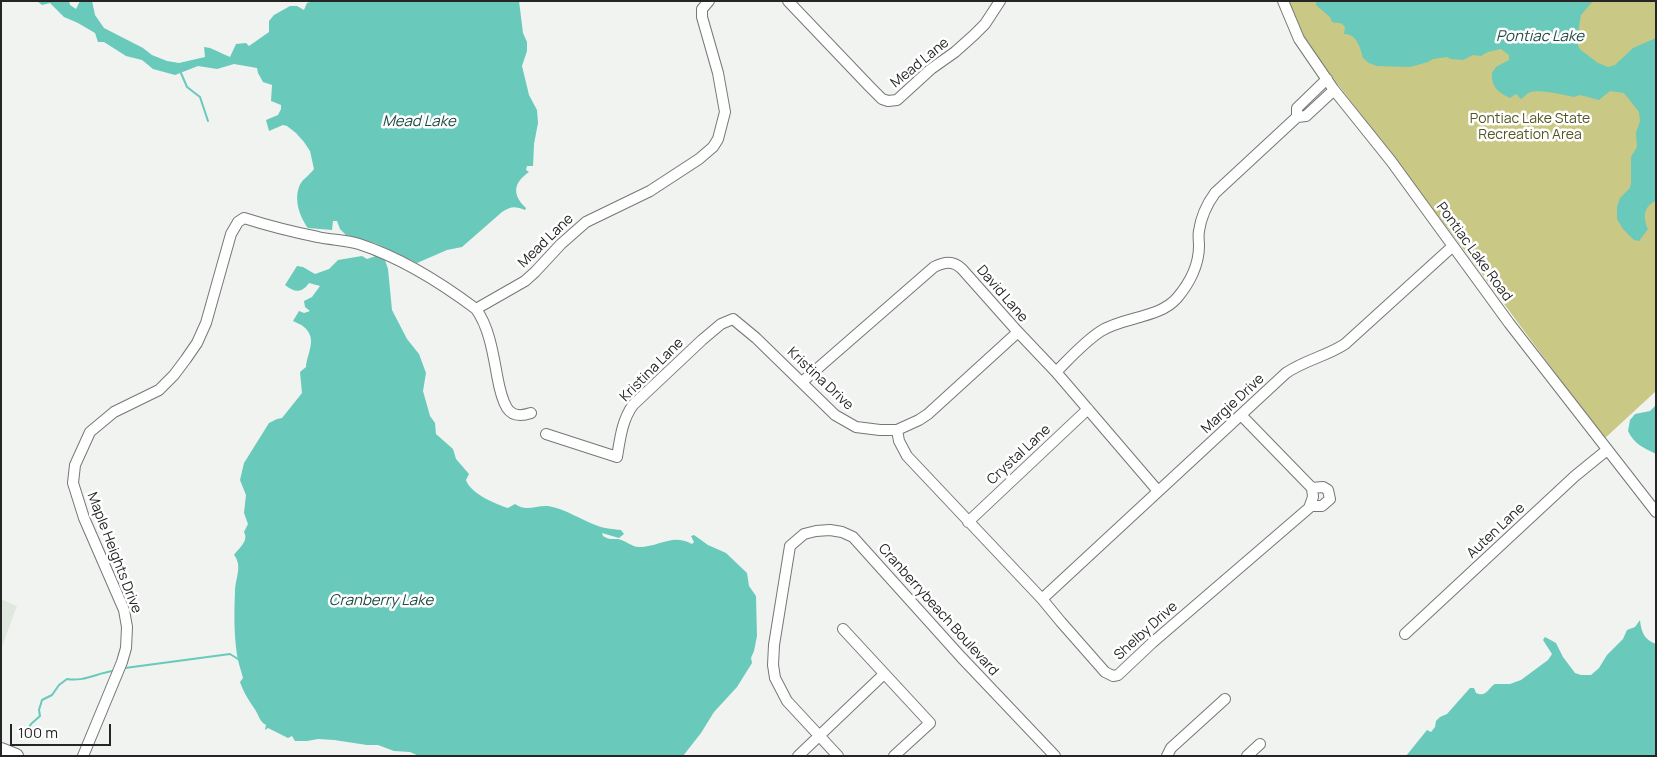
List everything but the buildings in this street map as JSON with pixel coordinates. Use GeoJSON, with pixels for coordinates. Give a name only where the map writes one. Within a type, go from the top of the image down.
{"type":"FeatureCollection","features":[{"type":"Feature","properties":{"kind":"highway"},"geometry":{"type":"LineString","coordinates":[[1,750],[16,756]]}},
{"type":"Feature","properties":{"kind":"street","name":"Mead Lane"},"geometry":{"type":"LineString","coordinates":[[476,309],[525,281],[561,244],[586,222],[650,191],[699,159],[713,146],[718,139],[725,112],[718,74],[702,16],[702,9],[709,1]]}},
{"type":"Feature","properties":{"kind":"street","name":"Mead Lane"},"geometry":{"type":"LineString","coordinates":[[788,1],[870,87],[882,99],[888,101],[897,100],[931,69],[962,46],[985,24],[1000,1]]}},
{"type":"Feature","properties":{"kind":"street","name":"Pontiac Lake Road"},"geometry":{"type":"LineString","coordinates":[[1283,1],[1298,39],[1334,90],[1391,161],[1509,324],[1656,512]]}},
{"type":"Feature","properties":{"kind":"street"},"geometry":{"type":"LineString","coordinates":[[1297,117],[1297,108],[1327,79]]}},
{"type":"Feature","properties":{"kind":"street"},"geometry":{"type":"LineString","coordinates":[[1056,372],[1101,331],[1166,307],[1176,300],[1190,280],[1199,247],[1198,232],[1207,205],[1215,193],[1297,117],[1306,116],[1334,90]]}},
{"type":"Feature","properties":{"kind":"street","name":"Maple Heights Drive"},"geometry":{"type":"LineString","coordinates":[[83,756],[122,662],[126,648],[126,627],[124,610],[84,518],[73,484],[75,465],[90,432],[114,412],[159,390],[174,375],[197,343],[206,323],[231,234],[238,222],[244,218],[284,230],[357,243],[393,257],[442,283],[476,309]]}},
{"type":"Feature","properties":{"kind":"street","name":"Margie Drive"},"geometry":{"type":"LineString","coordinates":[[1042,599],[1292,370],[1304,362],[1334,351],[1345,344],[1452,246]]}},
{"type":"Feature","properties":{"kind":"street","name":"David Lane"},"geometry":{"type":"LineString","coordinates":[[802,382],[934,267],[947,262],[958,265],[1056,372],[1158,491]]}},
{"type":"Feature","properties":{"kind":"street"},"geometry":{"type":"LineString","coordinates":[[476,309],[480,315],[493,352],[500,392],[507,408],[512,413],[522,416],[531,413]]}},
{"type":"Feature","properties":{"kind":"street","name":"Kristina Drive"},"geometry":{"type":"LineString","coordinates":[[731,320],[738,322],[835,415],[856,427],[880,430],[897,430],[928,414],[1018,332]]}},
{"type":"Feature","properties":{"kind":"street","name":"Kristina Lane"},"geometry":{"type":"LineString","coordinates":[[546,434],[618,457],[622,427],[633,406],[702,340],[721,324],[731,320]]}},
{"type":"Feature","properties":{"kind":"street","name":"Crystal Lane"},"geometry":{"type":"LineString","coordinates":[[968,522],[1088,409]]}},
{"type":"Feature","properties":{"kind":"street"},"geometry":{"type":"LineString","coordinates":[[1241,415],[1312,488],[1313,497],[1310,506],[1322,506],[1330,499],[1328,490],[1312,488]]}},
{"type":"Feature","properties":{"kind":"street","name":"Shelby Drive"},"geometry":{"type":"LineString","coordinates":[[897,430],[899,441],[907,456],[1042,599],[1105,672],[1113,676],[1118,675],[1152,643],[1286,529],[1310,506]]}},
{"type":"Feature","properties":{"kind":"street","name":"Auten Lane"},"geometry":{"type":"LineString","coordinates":[[1405,634],[1569,482],[1607,450]]}},
{"type":"Feature","properties":{"kind":"street","name":"Cranberrybeach Boulevard"},"geometry":{"type":"LineString","coordinates":[[819,736],[787,701],[779,689],[773,671],[774,645],[790,546],[804,534],[830,530],[842,532],[853,537],[961,657],[1055,756]]}},
{"type":"Feature","properties":{"kind":"street"},"geometry":{"type":"LineString","coordinates":[[843,629],[930,723],[894,756]]}},
{"type":"Feature","properties":{"kind":"street"},"geometry":{"type":"LineString","coordinates":[[798,756],[884,674]]}},
{"type":"Feature","properties":{"kind":"street"},"geometry":{"type":"LineString","coordinates":[[1167,756],[1170,748],[1225,699]]}},
{"type":"Feature","properties":{"kind":"street"},"geometry":{"type":"LineString","coordinates":[[819,736],[838,756]]}},
{"type":"Feature","properties":{"kind":"street"},"geometry":{"type":"LineString","coordinates":[[1247,756],[1260,744]]}},
{"type":"Feature","properties":{"kind":"shaded area"},"geometry":{"type":"Polygon","coordinates":[[[1,599],[17,606],[1,649],[1,599]]]}},
{"type":"Feature","properties":{"kind":"green space","name":"Pontiac Lake State Recreation Area"},"geometry":{"type":"Polygon","coordinates":[[[1289,1],[1656,1],[1656,391],[1604,439],[1462,247],[1301,36],[1289,1]]]}},
{"type":"Feature","properties":{"kind":"water","name":"Mead Lake"},"geometry":{"type":"Polygon","coordinates":[[[37,1],[69,1],[70,5],[76,9],[80,1],[92,1],[95,15],[104,28],[143,48],[152,55],[179,63],[205,57],[204,47],[230,57],[236,44],[246,43],[249,46],[269,32],[269,21],[274,15],[290,6],[297,6],[304,10],[307,3],[313,1],[519,1],[523,33],[527,42],[527,51],[522,66],[529,95],[537,110],[538,123],[534,144],[533,166],[527,166],[526,170],[529,172],[520,180],[516,189],[518,198],[526,208],[525,210],[516,207],[502,212],[462,247],[447,250],[417,263],[375,243],[346,235],[340,229],[337,221],[333,221],[332,230],[308,228],[300,214],[297,198],[300,184],[314,169],[310,151],[296,133],[287,126],[283,125],[269,131],[266,120],[278,115],[281,105],[271,101],[272,85],[263,82],[257,68],[234,64],[217,69],[198,66],[175,75],[153,69],[142,60],[126,56],[104,42],[98,42],[95,33],[64,17],[50,3],[42,5],[37,1]]]}},
{"type":"Feature","properties":{"kind":"water","name":"Pontiac Lake"},"geometry":{"type":"Polygon","coordinates":[[[1316,1],[1593,1],[1581,15],[1578,33],[1575,37],[1582,51],[1598,63],[1608,67],[1615,65],[1633,48],[1656,38],[1656,201],[1646,209],[1645,221],[1648,229],[1639,241],[1634,240],[1623,229],[1617,219],[1617,207],[1620,198],[1630,188],[1631,157],[1637,147],[1636,133],[1640,121],[1639,112],[1624,93],[1610,91],[1599,100],[1580,95],[1574,97],[1535,91],[1521,99],[1516,94],[1510,98],[1496,89],[1492,78],[1492,73],[1496,67],[1509,60],[1509,55],[1501,49],[1481,56],[1473,55],[1463,60],[1447,57],[1433,59],[1410,67],[1377,66],[1363,58],[1355,39],[1344,34],[1344,25],[1332,22],[1330,17],[1316,5],[1316,1]]]}},
{"type":"Feature","properties":{"kind":"water","name":"Cranberry Lake"},"geometry":{"type":"Polygon","coordinates":[[[362,256],[367,259],[376,256],[385,260],[388,269],[392,310],[407,339],[419,354],[426,373],[423,391],[430,416],[435,423],[436,434],[453,449],[456,459],[469,474],[466,480],[468,485],[478,494],[508,508],[515,504],[523,508],[548,506],[601,527],[621,530],[624,534],[619,538],[602,533],[607,538],[618,539],[636,547],[672,540],[685,541],[692,544],[694,542],[691,536],[694,535],[708,545],[726,553],[747,573],[749,586],[756,596],[757,636],[751,658],[752,663],[737,687],[714,712],[683,756],[419,756],[410,752],[394,751],[378,745],[318,739],[295,741],[292,736],[288,738],[268,728],[265,730],[266,725],[260,720],[240,682],[243,678],[236,647],[234,624],[238,564],[234,555],[244,541],[244,532],[248,524],[244,513],[246,495],[240,480],[244,463],[269,423],[282,418],[302,393],[300,372],[306,367],[311,341],[308,332],[303,326],[293,321],[299,311],[304,313],[310,311],[305,307],[304,301],[312,297],[320,286],[309,283],[304,289],[295,291],[285,285],[297,266],[303,267],[315,274],[329,269],[338,260],[362,256]]]}},
{"type":"Feature","properties":{"kind":"water"},"geometry":{"type":"Polygon","coordinates":[[[1656,405],[1656,454],[1643,448],[1628,431],[1630,420],[1635,414],[1650,411],[1656,405]]]}},
{"type":"Feature","properties":{"kind":"water"},"geometry":{"type":"Polygon","coordinates":[[[1640,620],[1644,635],[1656,644],[1656,756],[1406,756],[1427,730],[1431,732],[1435,727],[1436,721],[1447,714],[1470,688],[1474,688],[1476,693],[1482,694],[1495,684],[1510,684],[1521,680],[1548,660],[1552,654],[1543,640],[1545,637],[1556,643],[1563,657],[1575,673],[1591,675],[1623,639],[1627,630],[1635,627],[1640,620]]]}},
{"type":"Feature","properties":{"kind":"waterway"},"geometry":{"type":"LineString","coordinates":[[181,73],[187,87],[200,97],[208,121]]}},
{"type":"Feature","properties":{"kind":"waterway"},"geometry":{"type":"LineString","coordinates":[[125,668],[230,654],[238,659]]}},
{"type":"Feature","properties":{"kind":"waterway"},"geometry":{"type":"LineString","coordinates":[[27,737],[26,733],[31,724],[40,716],[39,710],[42,700],[52,695],[59,685],[67,679],[85,678],[113,671]]}}]}
